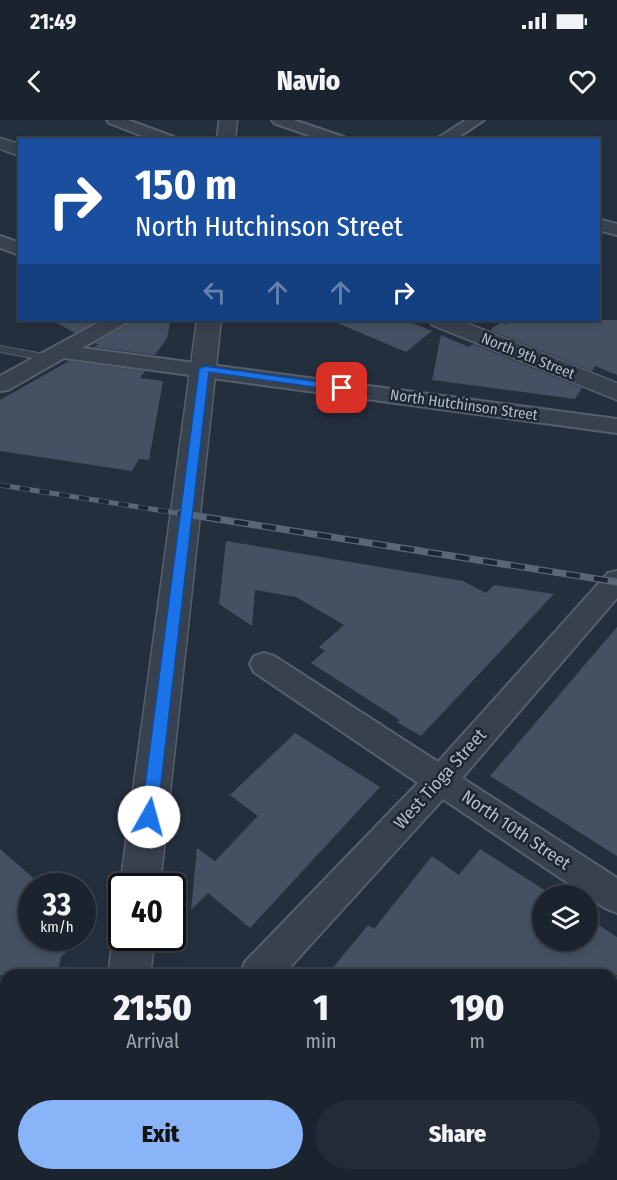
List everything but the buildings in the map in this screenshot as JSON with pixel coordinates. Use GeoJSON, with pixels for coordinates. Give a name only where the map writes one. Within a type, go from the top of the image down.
{"type":"FeatureCollection","features":[{"type":"Feature","properties":{"kind":"street"},"geometry":{"type":"LineString","coordinates":[[114,120],[164,138]]}},
{"type":"Feature","properties":{"kind":"street"},"geometry":{"type":"LineString","coordinates":[[226,138],[228,120]]}},
{"type":"Feature","properties":{"kind":"street"},"geometry":{"type":"LineString","coordinates":[[279,120],[333,138]]}},
{"type":"Feature","properties":{"kind":"street"},"geometry":{"type":"LineString","coordinates":[[446,138],[477,120]]}},
{"type":"Feature","properties":{"kind":"street"},"geometry":{"type":"LineString","coordinates":[[0,143],[18,150]]}},
{"type":"Feature","properties":{"kind":"street"},"geometry":{"type":"LineString","coordinates":[[600,225],[617,230]]}},
{"type":"Feature","properties":{"kind":"street"},"geometry":{"type":"LineString","coordinates":[[0,240],[18,249]]}},
{"type":"Feature","properties":{"kind":"street"},"geometry":{"type":"LineString","coordinates":[[0,385],[115,321]]}},
{"type":"Feature","properties":{"kind":"street"},"geometry":{"type":"LineString","coordinates":[[142,873],[209,321]]}},
{"type":"Feature","properties":{"kind":"street","name":"North 9th Street"},"geometry":{"type":"LineString","coordinates":[[442,321],[617,393]]}},
{"type":"Feature","properties":{"kind":"street","name":"North Hutchinson Street"},"geometry":{"type":"LineString","coordinates":[[55,355],[204,369],[617,426]]}},
{"type":"Feature","properties":{"kind":"street","name":"West Tioga Street"},"geometry":{"type":"LineString","coordinates":[[264,969],[441,780],[617,580]]}},
{"type":"Feature","properties":{"kind":"street","name":"North 10th Street"},"geometry":{"type":"LineString","coordinates":[[264,664],[617,897]]}},
{"type":"Feature","properties":{"kind":"street"},"geometry":{"type":"LineString","coordinates":[[130,969],[132,951]]}},
{"type":"Feature","properties":{"kind":"lane"},"geometry":{"type":"LineString","coordinates":[[0,349],[55,355]]}},
{"type":"Feature","properties":{"kind":"railway"},"geometry":{"type":"LineString","coordinates":[[0,485],[189,515]]}},
{"type":"Feature","properties":{"kind":"railway"},"geometry":{"type":"LineString","coordinates":[[179,513],[617,582]]}},
{"type":"Feature","properties":{"kind":"route"},"geometry":{"type":"LineString","coordinates":[[149,817],[204,369],[342,388]]}}]}
